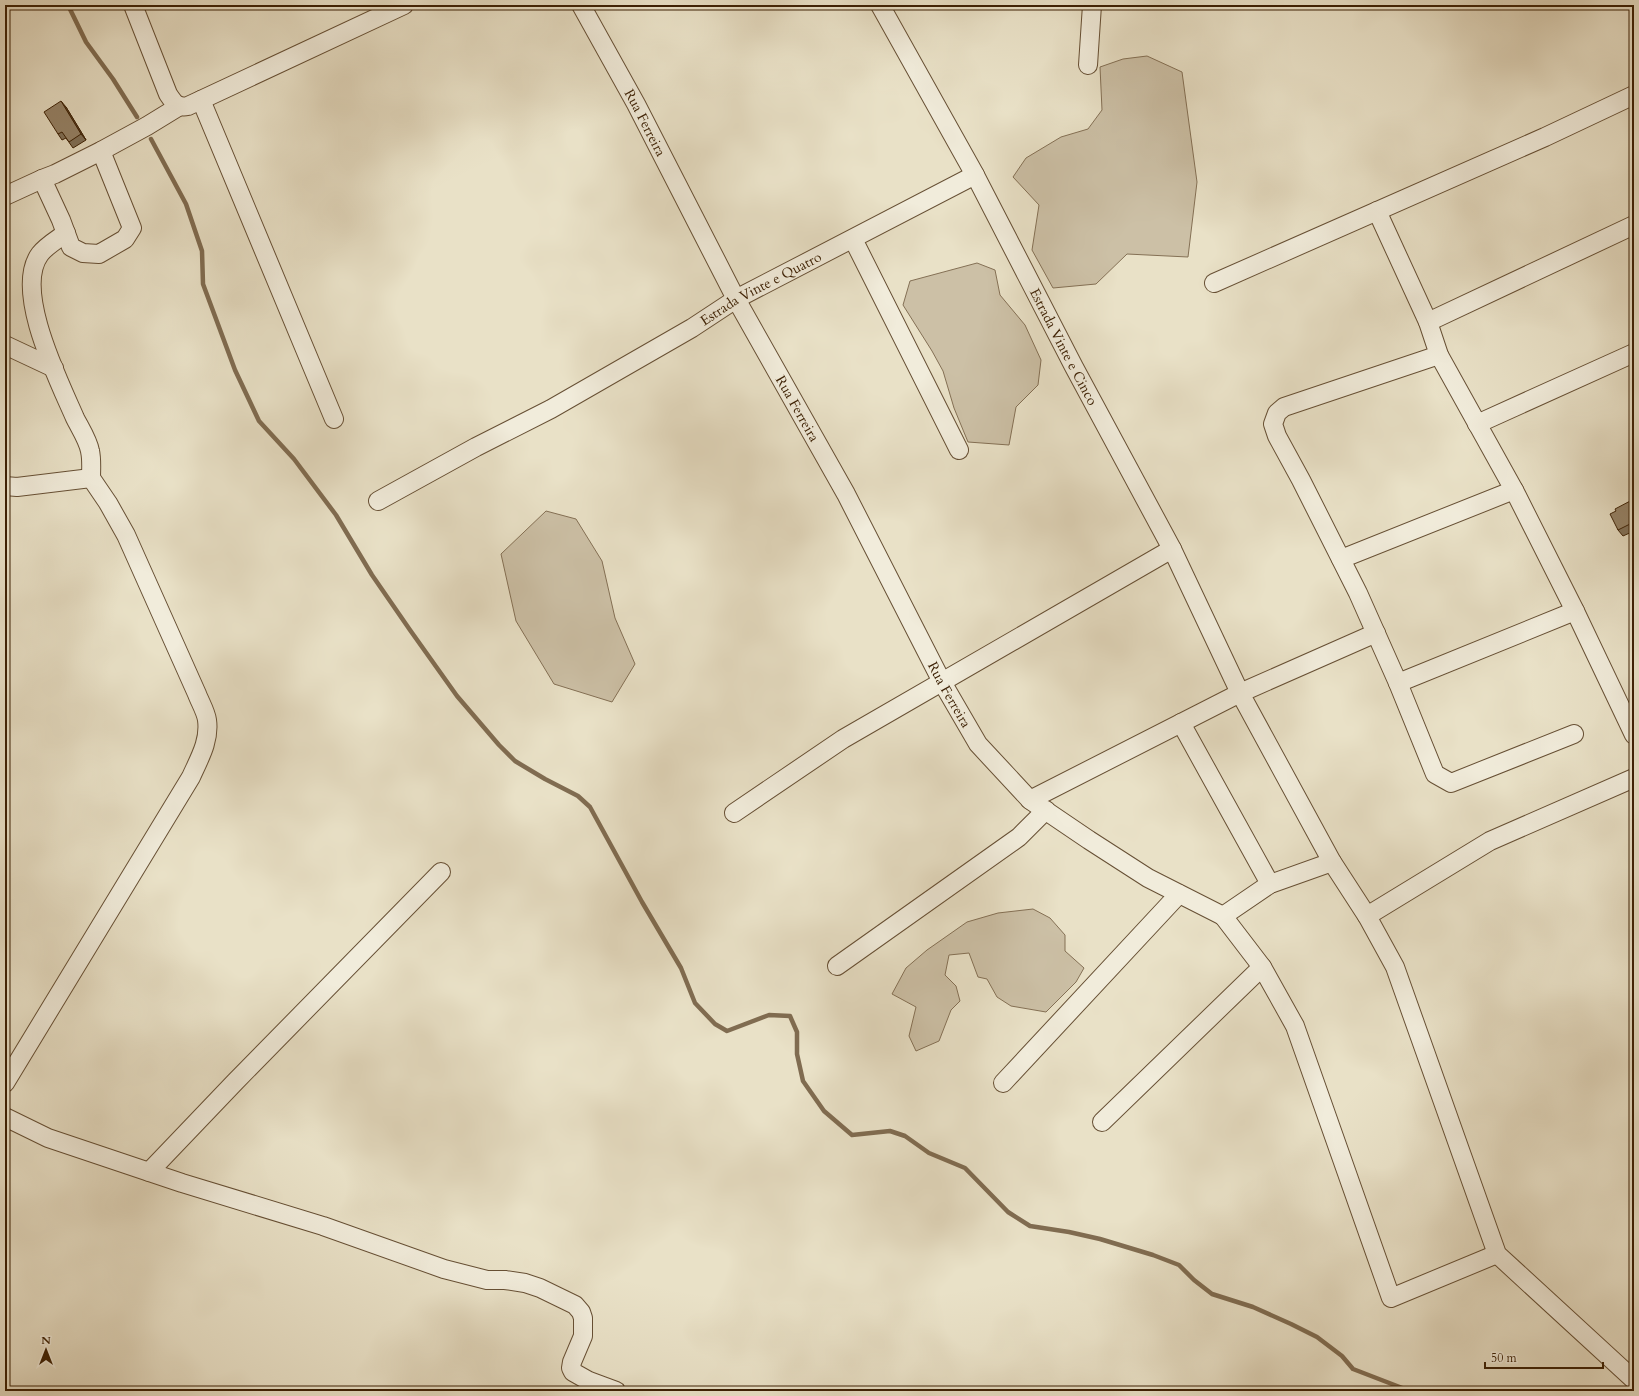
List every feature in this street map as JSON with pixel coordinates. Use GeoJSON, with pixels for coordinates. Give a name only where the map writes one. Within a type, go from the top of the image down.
{"type":"FeatureCollection","features":[{"type":"Feature","properties":{"kind":"street"},"geometry":{"type":"LineString","coordinates":[[133,5],[168,94],[178,107]]}},
{"type":"Feature","properties":{"kind":"street"},"geometry":{"type":"LineString","coordinates":[[5,196],[55,174],[101,151],[178,107],[188,106],[404,5]]}},
{"type":"Feature","properties":{"kind":"street","name":"Rua Ferreira"},"geometry":{"type":"LineString","coordinates":[[581,5],[636,104],[736,299],[846,494],[942,682],[978,744],[1030,800],[1148,878],[1223,916]]}},
{"type":"Feature","properties":{"kind":"street","name":"Estrada Vinte e Cinco"},"geometry":{"type":"LineString","coordinates":[[880,5],[975,175],[1074,367],[1172,550],[1240,693],[1332,862],[1367,916],[1395,967],[1497,1254]]}},
{"type":"Feature","properties":{"kind":"street"},"geometry":{"type":"LineString","coordinates":[[1088,65],[1092,5]]}},
{"type":"Feature","properties":{"kind":"street"},"geometry":{"type":"LineString","coordinates":[[1214,283],[1545,137],[1634,95]]}},
{"type":"Feature","properties":{"kind":"street"},"geometry":{"type":"LineString","coordinates":[[201,100],[334,418]]}},
{"type":"Feature","properties":{"kind":"street"},"geometry":{"type":"LineString","coordinates":[[42,179],[71,246],[83,253],[99,254],[125,240],[132,228],[101,151]]}},
{"type":"Feature","properties":{"kind":"street","name":"Estrada Vinte e Quatro"},"geometry":{"type":"LineString","coordinates":[[378,501],[476,447],[551,409],[692,328],[736,299],[975,175]]}},
{"type":"Feature","properties":{"kind":"street"},"geometry":{"type":"LineString","coordinates":[[1377,212],[1428,322],[1439,355],[1514,490],[1575,611],[1634,735]]}},
{"type":"Feature","properties":{"kind":"street"},"geometry":{"type":"LineString","coordinates":[[1428,322],[1634,225]]}},
{"type":"Feature","properties":{"kind":"street"},"geometry":{"type":"LineString","coordinates":[[5,1083],[191,777],[205,748],[208,732],[207,719],[197,694],[129,541],[92,478],[90,451],[54,368],[36,319],[31,278],[34,267],[40,253],[66,234]]}},
{"type":"Feature","properties":{"kind":"street"},"geometry":{"type":"LineString","coordinates":[[853,239],[959,450]]}},
{"type":"Feature","properties":{"kind":"street"},"geometry":{"type":"LineString","coordinates":[[5,345],[54,368]]}},
{"type":"Feature","properties":{"kind":"street"},"geometry":{"type":"LineString","coordinates":[[1478,424],[1634,352]]}},
{"type":"Feature","properties":{"kind":"street"},"geometry":{"type":"LineString","coordinates":[[1439,355],[1284,407],[1276,413],[1274,424],[1277,436],[1341,559],[1376,633],[1435,774],[1451,783],[1574,734]]}},
{"type":"Feature","properties":{"kind":"street"},"geometry":{"type":"LineString","coordinates":[[5,486],[17,487],[92,478]]}},
{"type":"Feature","properties":{"kind":"street"},"geometry":{"type":"LineString","coordinates":[[1341,559],[1514,490]]}},
{"type":"Feature","properties":{"kind":"street"},"geometry":{"type":"LineString","coordinates":[[734,813],[843,739],[1172,550]]}},
{"type":"Feature","properties":{"kind":"street"},"geometry":{"type":"LineString","coordinates":[[1398,683],[1575,611]]}},
{"type":"Feature","properties":{"kind":"street"},"geometry":{"type":"LineString","coordinates":[[1030,800],[1240,693],[1376,633]]}},
{"type":"Feature","properties":{"kind":"street"},"geometry":{"type":"LineString","coordinates":[[1181,722],[1270,884]]}},
{"type":"Feature","properties":{"kind":"street"},"geometry":{"type":"LineString","coordinates":[[1367,916],[1490,841],[1634,778]]}},
{"type":"Feature","properties":{"kind":"street"},"geometry":{"type":"LineString","coordinates":[[837,966],[1019,837],[1046,810]]}},
{"type":"Feature","properties":{"kind":"street"},"geometry":{"type":"LineString","coordinates":[[1332,862],[1270,884],[1223,916],[1262,967],[1295,1026],[1392,1298],[1497,1254],[1634,1380]]}},
{"type":"Feature","properties":{"kind":"street"},"geometry":{"type":"LineString","coordinates":[[149,1172],[235,1082],[442,872]]}},
{"type":"Feature","properties":{"kind":"street"},"geometry":{"type":"LineString","coordinates":[[1003,1083],[1179,894]]}},
{"type":"Feature","properties":{"kind":"street"},"geometry":{"type":"LineString","coordinates":[[1102,1122],[1262,967]]}},
{"type":"Feature","properties":{"kind":"street"},"geometry":{"type":"LineString","coordinates":[[5,1117],[48,1138],[149,1172],[323,1226],[444,1269],[487,1280],[505,1280],[525,1283],[540,1288],[575,1305],[581,1312],[584,1326],[583,1336],[572,1362],[571,1368],[573,1372],[589,1381],[616,1391]]}},
{"type":"Feature","properties":{"kind":"shaded area"},"geometry":{"type":"Polygon","coordinates":[[[1147,56],[1182,72],[1197,182],[1188,257],[1127,254],[1096,284],[1053,288],[1032,250],[1039,205],[1013,177],[1026,158],[1061,137],[1088,129],[1102,110],[1100,67],[1123,59],[1147,56]]]}},
{"type":"Feature","properties":{"kind":"shaded area"},"geometry":{"type":"Polygon","coordinates":[[[977,263],[995,270],[1000,295],[1025,325],[1041,360],[1038,385],[1016,407],[1009,445],[968,442],[954,408],[943,371],[903,305],[910,281],[977,263]]]}},
{"type":"Feature","properties":{"kind":"shaded area"},"geometry":{"type":"Polygon","coordinates":[[[546,511],[576,519],[602,561],[615,618],[635,664],[612,702],[554,684],[516,621],[501,554],[546,511]]]}},
{"type":"Feature","properties":{"kind":"shaded area"},"geometry":{"type":"Polygon","coordinates":[[[1033,909],[1050,918],[1065,935],[1065,951],[1084,968],[1076,982],[1046,1012],[1011,1006],[997,997],[987,979],[978,977],[969,953],[949,955],[945,975],[956,986],[960,1001],[951,1010],[939,1041],[916,1051],[909,1036],[916,1007],[892,994],[906,968],[927,950],[967,922],[998,913],[1033,909]]]}},
{"type":"Feature","properties":{"kind":"building"},"geometry":{"type":"Polygon","coordinates":[[[61,101],[81,134],[69,142],[62,132],[58,134],[44,112],[61,101]]]}},
{"type":"Feature","properties":{"kind":"building"},"geometry":{"type":"Polygon","coordinates":[[[1634,499],[1634,522],[1618,530],[1610,514],[1616,511],[1615,509],[1634,499]]]}},
{"type":"Feature","properties":{"kind":"waterway"},"geometry":{"type":"LineString","coordinates":[[68,5],[86,42],[113,79],[137,117]]}},
{"type":"Feature","properties":{"kind":"waterway"},"geometry":{"type":"LineString","coordinates":[[151,139],[186,204],[202,251],[203,284],[235,370],[259,421],[294,459],[336,515],[372,575],[410,630],[457,696],[499,745],[515,761],[578,796],[590,807],[642,902],[681,968],[695,1003],[715,1024],[727,1031],[769,1015],[790,1016],[797,1032],[797,1054],[803,1081],[824,1111],[852,1135],[890,1131],[905,1136],[929,1153],[965,1168],[1008,1212],[1030,1226],[1069,1232],[1100,1239],[1153,1255],[1179,1265],[1194,1280],[1212,1294],[1253,1307],[1291,1324],[1317,1337],[1342,1356],[1353,1369],[1410,1391]]}}]}
